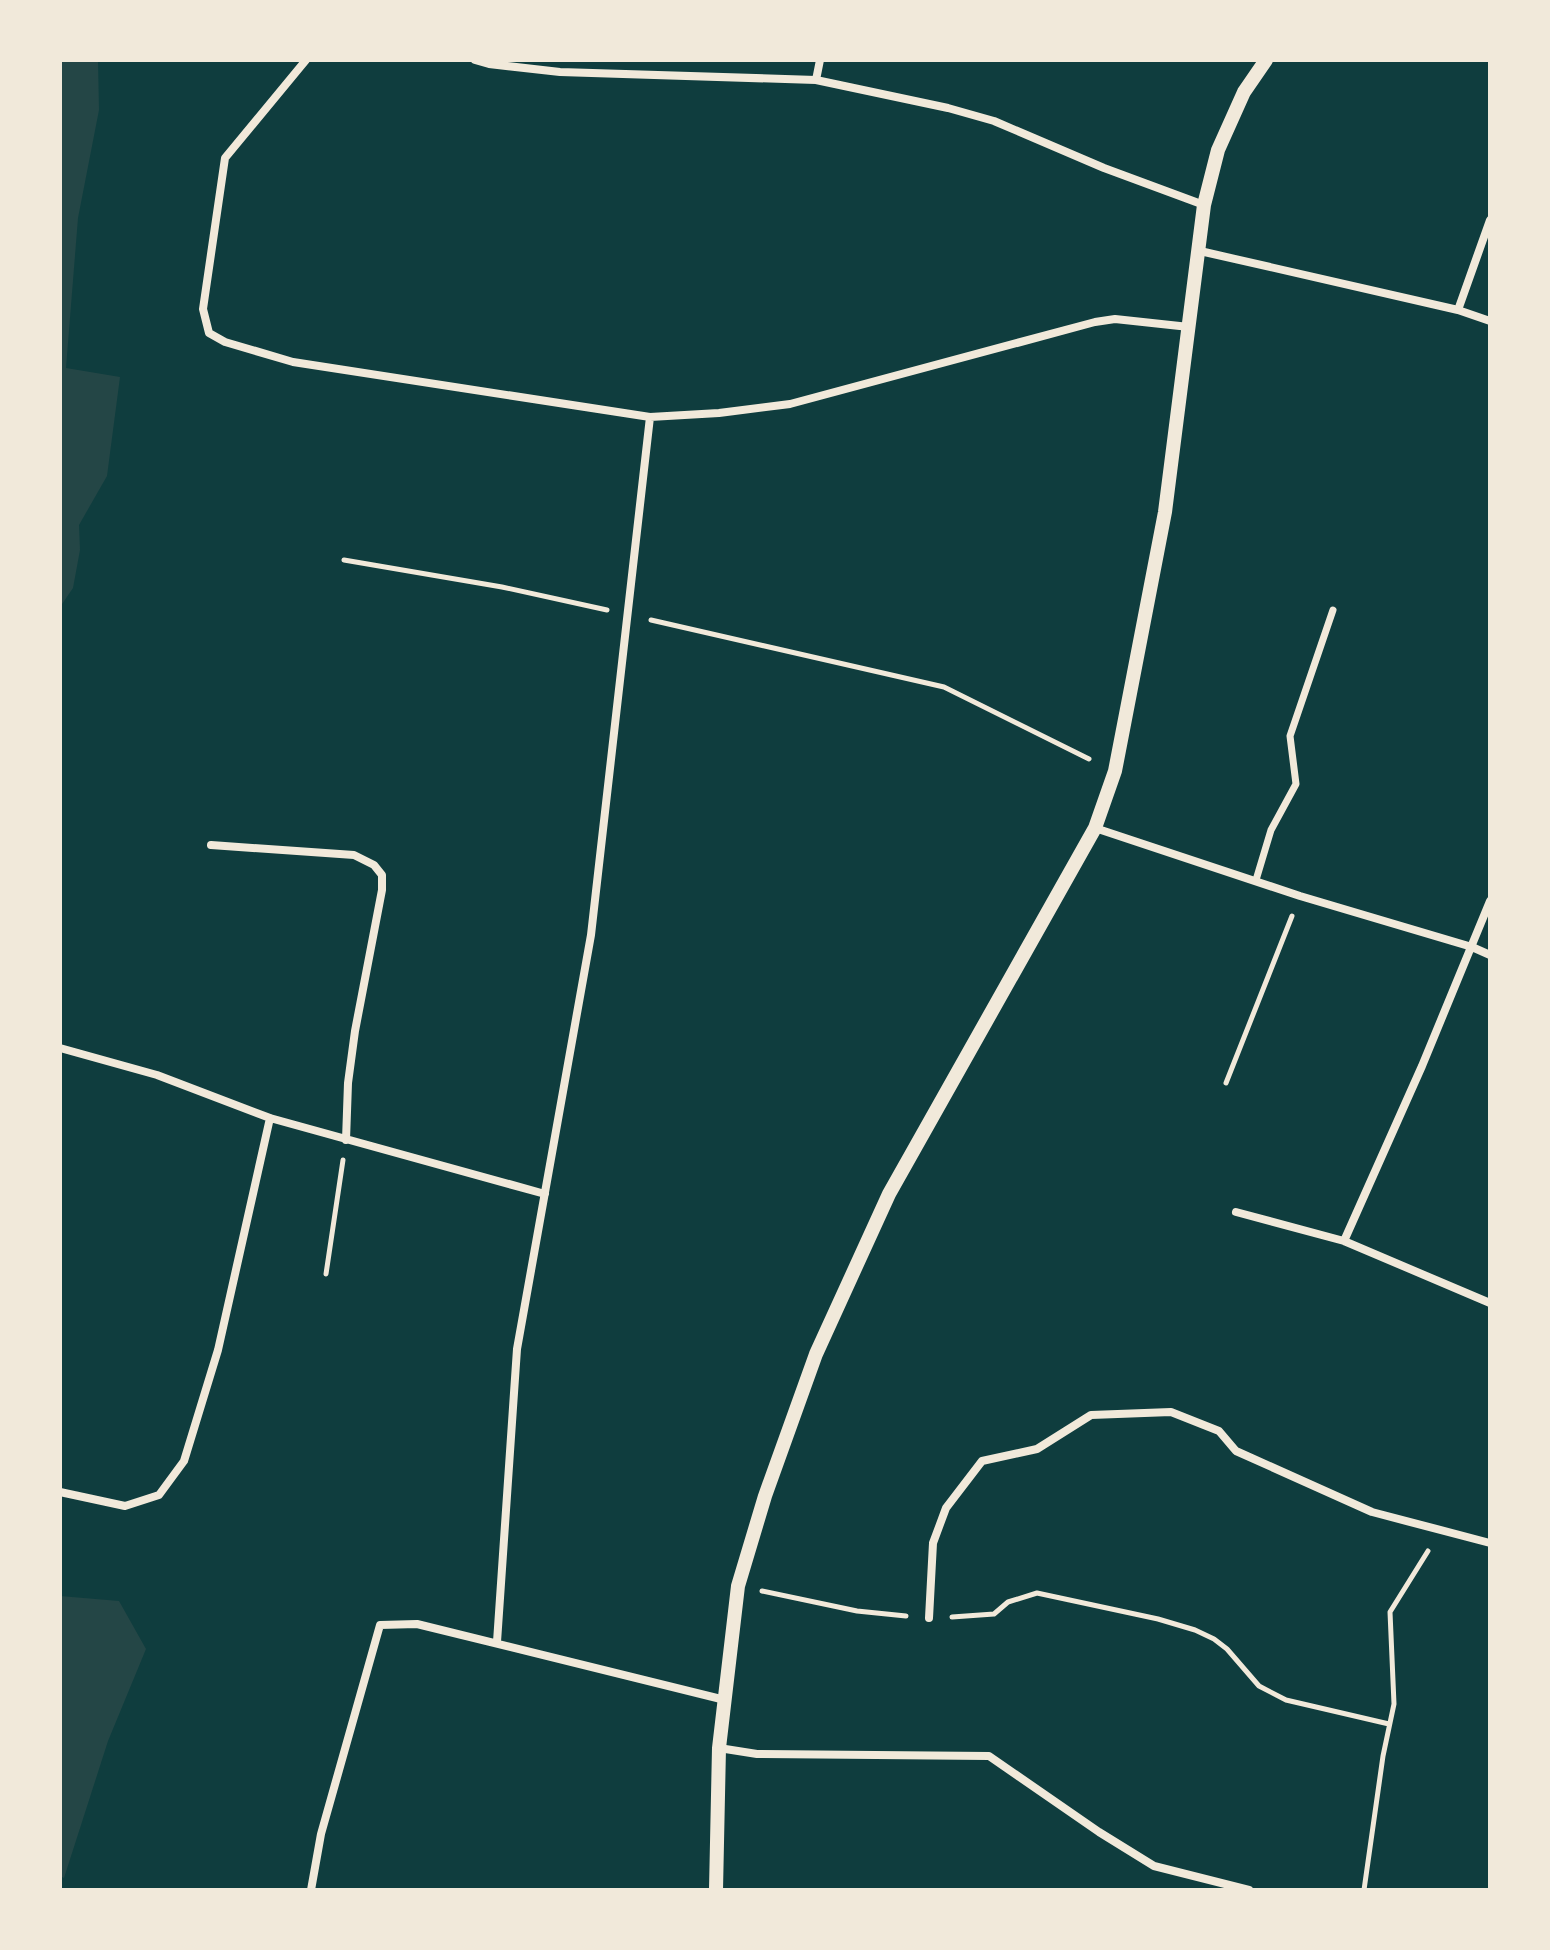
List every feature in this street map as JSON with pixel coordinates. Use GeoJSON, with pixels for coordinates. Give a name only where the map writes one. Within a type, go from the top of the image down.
{"type":"FeatureCollection","features":[{"type":"Feature","properties":{"kind":"street"},"geometry":{"type":"LineString","coordinates":[[306,60],[225,158],[203,309],[209,333],[225,342],[293,362],[650,417],[790,404],[1105,320],[1189,327]]}},
{"type":"Feature","properties":{"kind":"street"},"geometry":{"type":"LineString","coordinates":[[475,60],[560,72],[816,80],[994,121],[1104,168],[1204,205]]}},
{"type":"Feature","properties":{"kind":"street"},"geometry":{"type":"LineString","coordinates":[[816,80],[820,60]]}},
{"type":"Feature","properties":{"kind":"street"},"geometry":{"type":"LineString","coordinates":[[716,1890],[719,1748],[738,1586],[765,1496],[816,1354],[882,1209],[1095,828],[1115,771],[1165,512],[1204,205],[1218,150],[1244,92],[1266,60]]}},
{"type":"Feature","properties":{"kind":"street"},"geometry":{"type":"LineString","coordinates":[[1458,310],[1490,220]]}},
{"type":"Feature","properties":{"kind":"street"},"geometry":{"type":"LineString","coordinates":[[1200,251],[1458,310],[1490,321]]}},
{"type":"Feature","properties":{"kind":"street"},"geometry":{"type":"LineString","coordinates":[[497,1642],[517,1349],[591,935],[650,417]]}},
{"type":"Feature","properties":{"kind":"street"},"geometry":{"type":"LineString","coordinates":[[1256,880],[1271,830],[1296,784],[1290,736],[1333,610]]}},
{"type":"Feature","properties":{"kind":"street"},"geometry":{"type":"LineString","coordinates":[[1095,828],[1490,955]]}},
{"type":"Feature","properties":{"kind":"street"},"geometry":{"type":"LineString","coordinates":[[211,845],[354,855],[374,865],[382,875],[382,890],[350,1070],[346,1140]]}},
{"type":"Feature","properties":{"kind":"street"},"geometry":{"type":"LineString","coordinates":[[1344,1241],[1490,901]]}},
{"type":"Feature","properties":{"kind":"street"},"geometry":{"type":"LineString","coordinates":[[60,1048],[157,1075],[270,1118],[545,1194]]}},
{"type":"Feature","properties":{"kind":"street"},"geometry":{"type":"LineString","coordinates":[[60,1492],[125,1506],[159,1495],[184,1461],[218,1350],[270,1118]]}},
{"type":"Feature","properties":{"kind":"street"},"geometry":{"type":"LineString","coordinates":[[1236,1212],[1344,1241],[1490,1303]]}},
{"type":"Feature","properties":{"kind":"street"},"geometry":{"type":"LineString","coordinates":[[929,1618],[933,1543],[946,1508],[982,1461],[1037,1449],[1091,1415],[1171,1412],[1219,1431],[1236,1451],[1372,1512],[1490,1543]]}},
{"type":"Feature","properties":{"kind":"street"},"geometry":{"type":"LineString","coordinates":[[311,1890],[321,1834],[380,1625],[417,1624],[725,1700]]}},
{"type":"Feature","properties":{"kind":"street"},"geometry":{"type":"LineString","coordinates":[[719,1748],[757,1754],[989,1756],[1154,1866],[1249,1890]]}},
{"type":"Feature","properties":{"kind":"path"},"geometry":{"type":"LineString","coordinates":[[344,560],[502,587],[944,687],[1115,771]]}},
{"type":"Feature","properties":{"kind":"path"},"geometry":{"type":"LineString","coordinates":[[1226,1083],[1300,896]]}},
{"type":"Feature","properties":{"kind":"path"},"geometry":{"type":"LineString","coordinates":[[326,1274],[346,1140]]}},
{"type":"Feature","properties":{"kind":"path"},"geometry":{"type":"LineString","coordinates":[[1364,1890],[1394,1704],[1390,1612],[1441,1530]]}},
{"type":"Feature","properties":{"kind":"path"},"geometry":{"type":"LineString","coordinates":[[738,1586],[857,1611],[929,1618],[994,1614],[1008,1602],[1037,1593],[1093,1604],[1158,1619],[1214,1639],[1227,1649],[1259,1686],[1286,1700],[1389,1724]]}},
{"type":"Feature","properties":{"kind":"shaded area"},"geometry":{"type":"Polygon","coordinates":[[[60,60],[98,60],[99,110],[78,218],[66,368],[120,377],[107,476],[79,525],[80,550],[73,588],[60,607],[60,60]]]}},
{"type":"Feature","properties":{"kind":"shaded area"},"geometry":{"type":"Polygon","coordinates":[[[60,1596],[119,1601],[146,1649],[108,1741],[64,1878],[60,1876],[60,1596]]]}}]}
